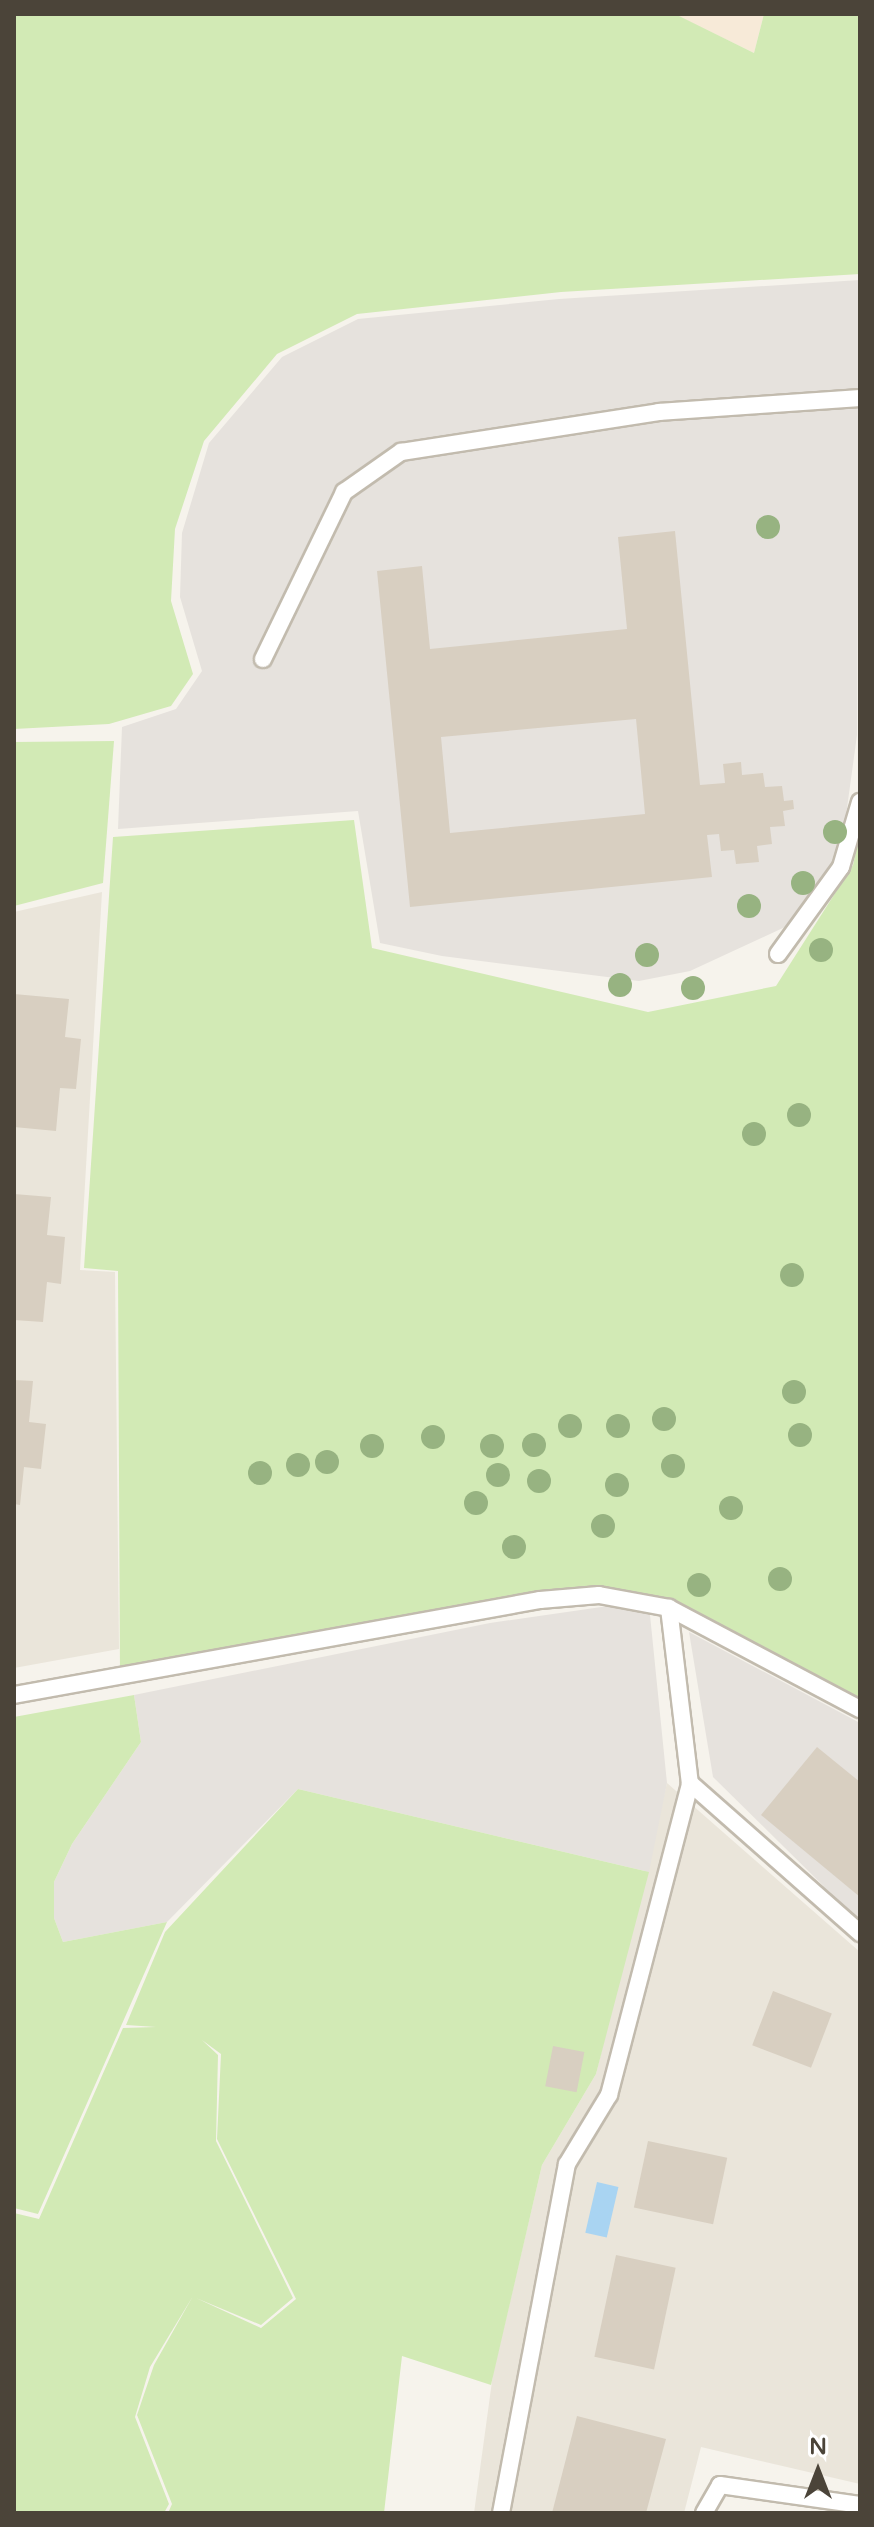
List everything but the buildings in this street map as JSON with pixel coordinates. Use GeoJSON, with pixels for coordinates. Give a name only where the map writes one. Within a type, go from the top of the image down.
{"type":"FeatureCollection","features":[{"type":"Feature","properties":{"kind":"lane"},"geometry":{"type":"LineString","coordinates":[[263,659],[344,492],[401,452],[659,412],[860,398]]}},
{"type":"Feature","properties":{"kind":"lane"},"geometry":{"type":"LineString","coordinates":[[778,954],[841,867],[860,802]]}},
{"type":"Feature","properties":{"kind":"lane"},"geometry":{"type":"LineString","coordinates":[[14,1695],[557,1597],[627,1597],[669,1608],[860,1709]]}},
{"type":"Feature","properties":{"kind":"lane"},"geometry":{"type":"LineString","coordinates":[[501,2513],[567,2164],[609,2095],[690,1783],[669,1608]]}},
{"type":"Feature","properties":{"kind":"lane"},"geometry":{"type":"LineString","coordinates":[[690,1783],[860,1933]]}},
{"type":"Feature","properties":{"kind":"lane"},"geometry":{"type":"LineString","coordinates":[[704,2513],[720,2485],[860,2505]]}},
{"type":"Feature","properties":{"kind":"shaded area"},"geometry":{"type":"Polygon","coordinates":[[[674,14],[764,14],[754,53],[674,14]]]}},
{"type":"Feature","properties":{"kind":"shaded area"},"geometry":{"type":"Polygon","coordinates":[[[860,280],[857,735],[841,852],[785,927],[690,971],[639,981],[442,956],[380,943],[358,811],[118,829],[122,727],[176,709],[202,671],[180,597],[182,533],[209,443],[282,357],[358,319],[559,299],[860,280]]]}},
{"type":"Feature","properties":{"kind":"shaded area"},"geometry":{"type":"Polygon","coordinates":[[[102,892],[80,1270],[115,1272],[119,1649],[14,1668],[14,912],[102,892]]]}},
{"type":"Feature","properties":{"kind":"shaded area"},"geometry":{"type":"Polygon","coordinates":[[[629,1603],[650,1615],[667,1783],[649,1872],[298,1789],[167,1922],[63,1942],[54,1918],[54,1882],[72,1844],[141,1742],[134,1695],[490,1623],[629,1603]]]}},
{"type":"Feature","properties":{"kind":"shaded area"},"geometry":{"type":"Polygon","coordinates":[[[689,1632],[860,1723],[860,1922],[713,1777],[689,1632]]]}},
{"type":"Feature","properties":{"kind":"shaded area"},"geometry":{"type":"Polygon","coordinates":[[[667,1783],[860,1952],[860,2484],[701,2447],[684,2513],[474,2513],[493,2374],[542,2165],[596,2074],[667,1783]]]}},
{"type":"Feature","properties":{"kind":"green space"},"geometry":{"type":"Polygon","coordinates":[[[14,14],[675,14],[754,53],[764,14],[860,14],[860,274],[561,292],[357,314],[277,354],[204,441],[175,529],[171,601],[193,674],[171,706],[109,724],[14,729],[14,14]]]}},
{"type":"Feature","properties":{"kind":"green space"},"geometry":{"type":"Polygon","coordinates":[[[114,741],[103,883],[14,906],[14,742],[114,741]]]}},
{"type":"Feature","properties":{"kind":"green space"},"geometry":{"type":"Polygon","coordinates":[[[354,820],[372,948],[648,1012],[776,986],[853,865],[860,833],[860,1710],[669,1608],[575,1596],[120,1676],[118,1271],[84,1268],[113,837],[354,820]]]}},
{"type":"Feature","properties":{"kind":"green space"},"geometry":{"type":"Polygon","coordinates":[[[134,1695],[141,1742],[72,1844],[54,1882],[54,1918],[63,1942],[167,1922],[38,2214],[14,2208],[14,1717],[134,1695]]]}},
{"type":"Feature","properties":{"kind":"green space"},"geometry":{"type":"Polygon","coordinates":[[[298,1789],[649,1872],[596,2074],[542,2165],[491,2385],[402,2356],[384,2513],[168,2513],[172,2504],[137,2415],[154,2365],[193,2296],[150,2367],[135,2417],[169,2504],[164,2513],[14,2513],[14,2213],[39,2219],[123,2028],[156,2027],[126,2025],[165,1932],[298,1789]],[[202,2040],[218,2055],[216,2141],[293,2298],[261,2325],[196,2298],[261,2328],[296,2299],[217,2139],[221,2054],[202,2040]]]}},
{"type":"Feature","properties":{"kind":"water"},"geometry":{"type":"Polygon","coordinates":[[[597,2182],[618,2187],[607,2238],[585,2233],[597,2182]]]}}]}
